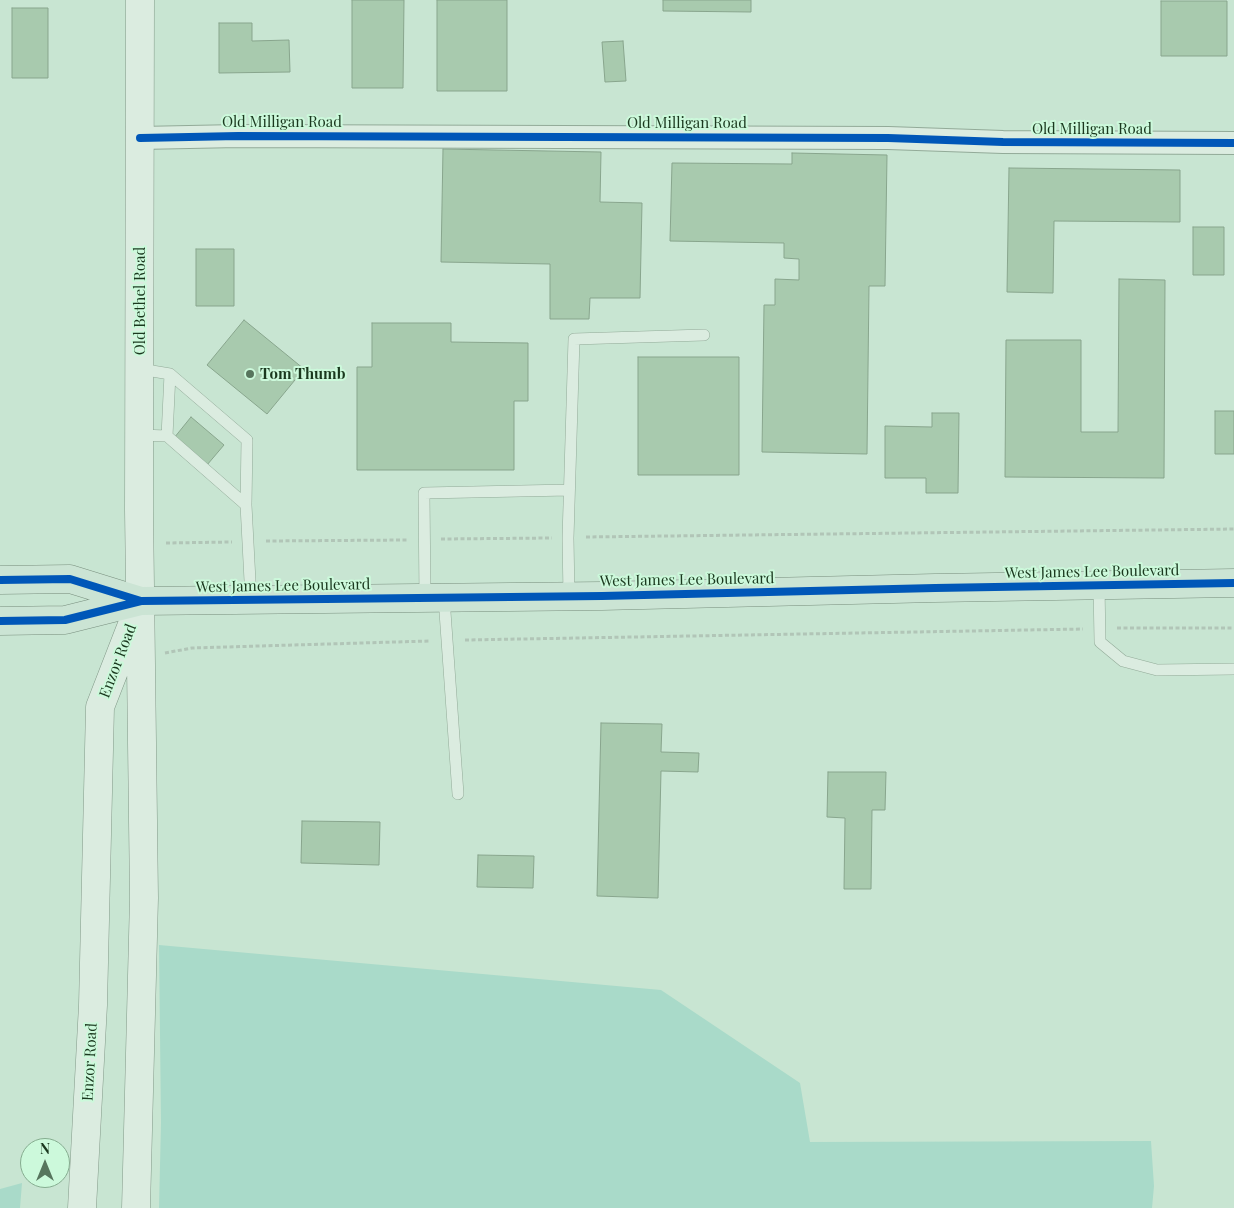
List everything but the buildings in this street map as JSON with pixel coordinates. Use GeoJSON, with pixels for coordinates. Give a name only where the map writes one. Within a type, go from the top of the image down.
{"type":"FeatureCollection","features":[{"type":"Feature","properties":{"kind":"main road","name":"Old Bethel Road"},"geometry":{"type":"LineString","coordinates":[[140,0],[140,370],[153,435],[140,543],[141,601]]}},
{"type":"Feature","properties":{"kind":"main road","name":"West James Lee Boulevard"},"geometry":{"type":"LineString","coordinates":[[0,580],[70,579],[141,601]]}},
{"type":"Feature","properties":{"kind":"main road","name":"West James Lee Boulevard"},"geometry":{"type":"LineString","coordinates":[[0,621],[65,620],[141,601],[569,596],[1234,583]]}},
{"type":"Feature","properties":{"kind":"main road","name":"Enzor Road"},"geometry":{"type":"LineString","coordinates":[[136,1208],[144,898],[141,601]]}},
{"type":"Feature","properties":{"kind":"main road","name":"Enzor Road"},"geometry":{"type":"LineString","coordinates":[[82,1208],[93,1005],[100,707],[141,601]]}},
{"type":"Feature","properties":{"kind":"street","name":"Old Milligan Road"},"geometry":{"type":"LineString","coordinates":[[140,138],[248,136],[868,138],[1003,142],[1234,143]]}},
{"type":"Feature","properties":{"kind":"lane"},"geometry":{"type":"LineString","coordinates":[[569,596],[568,538],[574,339],[704,334]]}},
{"type":"Feature","properties":{"kind":"lane"},"geometry":{"type":"LineString","coordinates":[[140,370],[170,374],[247,440],[246,505],[251,600]]}},
{"type":"Feature","properties":{"kind":"lane"},"geometry":{"type":"LineString","coordinates":[[170,374],[153,435],[246,505]]}},
{"type":"Feature","properties":{"kind":"lane"},"geometry":{"type":"LineString","coordinates":[[458,794],[447,641],[435,598],[424,539],[424,492],[570,490]]}},
{"type":"Feature","properties":{"kind":"lane"},"geometry":{"type":"LineString","coordinates":[[1099,585],[1100,642],[1123,661],[1157,670],[1234,670]]}},
{"type":"Feature","properties":{"kind":"path"},"geometry":{"type":"LineString","coordinates":[[140,543],[1234,529]]}},
{"type":"Feature","properties":{"kind":"path"},"geometry":{"type":"LineString","coordinates":[[141,656],[192,648],[447,641],[1099,628],[1234,628]]}},
{"type":"Feature","properties":{"kind":"shaded area"},"geometry":{"type":"Polygon","coordinates":[[[159,945],[661,990],[800,1083],[810,1142],[1151,1141],[1154,1186],[1152,1208],[159,1208],[161,1123],[159,945]]]}},
{"type":"Feature","properties":{"kind":"shaded area"},"geometry":{"type":"Polygon","coordinates":[[[20,1184],[20,1188],[22,1188],[20,1208],[0,1208],[0,1189],[20,1184]]]}},
{"type":"Feature","properties":{"kind":"cycle path"},"geometry":{"type":"LineString","coordinates":[[140,138],[238,136],[888,138],[1003,142],[1234,143]]}},
{"type":"Feature","properties":{"kind":"cycle path"},"geometry":{"type":"LineString","coordinates":[[0,580],[70,579],[141,601]]}},
{"type":"Feature","properties":{"kind":"cycle path"},"geometry":{"type":"LineString","coordinates":[[0,621],[65,620],[141,601],[602,596],[1234,583]]}},
{"type":"Feature","properties":{"kind":"place","name":"Tom Thumb"},"geometry":{"type":"Point","coordinates":[250,374]}}]}
